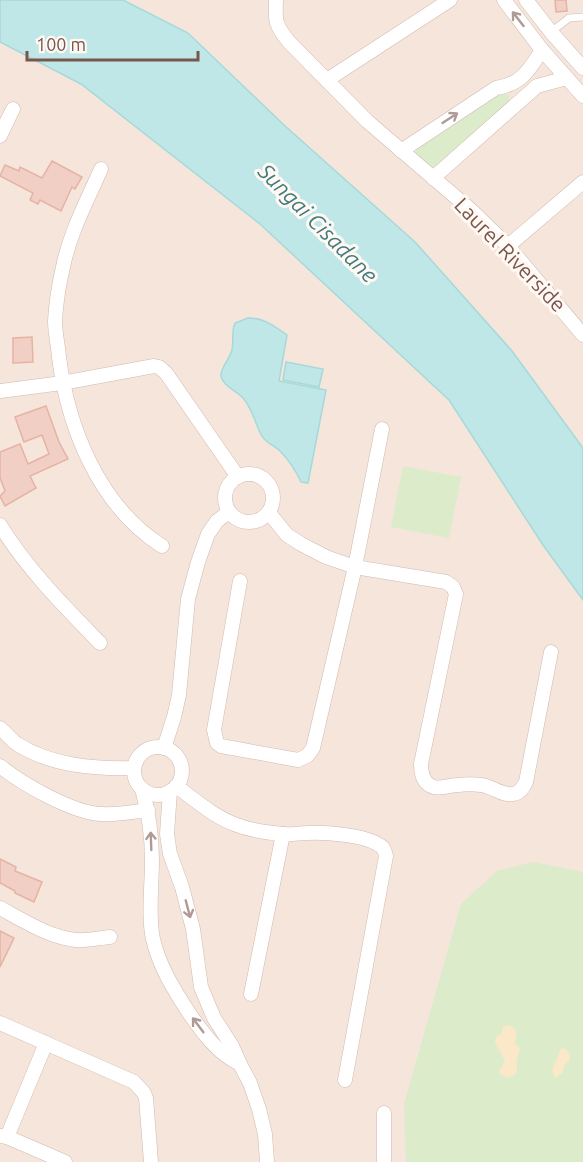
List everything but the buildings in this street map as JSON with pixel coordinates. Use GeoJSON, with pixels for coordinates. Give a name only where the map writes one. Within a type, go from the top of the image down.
{"type":"FeatureCollection","features":[{"type":"Feature","properties":{"kind":"street","name":"Laurel Riverside"},"geometry":{"type":"LineString","coordinates":[[276,0],[275,17],[279,29],[289,42],[367,121],[472,211],[508,246],[578,318],[583,335]]}},
{"type":"Feature","properties":{"kind":"street"},"geometry":{"type":"LineString","coordinates":[[327,80],[450,0]]}},
{"type":"Feature","properties":{"kind":"street"},"geometry":{"type":"LineString","coordinates":[[504,0],[542,50],[583,96]]}},
{"type":"Feature","properties":{"kind":"street"},"geometry":{"type":"LineString","coordinates":[[526,0],[583,68]]}},
{"type":"Feature","properties":{"kind":"street"},"geometry":{"type":"LineString","coordinates":[[401,151],[496,88],[509,86],[526,74],[542,50]]}},
{"type":"Feature","properties":{"kind":"street"},"geometry":{"type":"LineString","coordinates":[[434,178],[537,86],[567,78]]}},
{"type":"Feature","properties":{"kind":"street"},"geometry":{"type":"LineString","coordinates":[[509,86],[522,101]]}},
{"type":"Feature","properties":{"kind":"street"},"geometry":{"type":"LineString","coordinates":[[0,136],[14,109]]}},
{"type":"Feature","properties":{"kind":"street"},"geometry":{"type":"LineString","coordinates":[[101,170],[68,247],[59,289],[55,322],[62,383],[83,450],[104,487],[120,509],[149,538],[162,546]]}},
{"type":"Feature","properties":{"kind":"street"},"geometry":{"type":"LineString","coordinates":[[508,246],[583,182]]}},
{"type":"Feature","properties":{"kind":"street"},"geometry":{"type":"LineString","coordinates":[[0,392],[153,366],[159,367],[166,373],[238,477]]}},
{"type":"Feature","properties":{"kind":"street"},"geometry":{"type":"LineString","coordinates":[[240,581],[214,729],[217,743],[221,746],[298,760],[307,756],[313,748],[355,567],[382,429]]}},
{"type":"Feature","properties":{"kind":"street"},"geometry":{"type":"LineString","coordinates":[[246,474],[254,474],[262,477],[268,483],[274,498],[269,513],[263,519],[248,523],[234,518],[229,512],[225,497],[231,482],[246,474]]}},
{"type":"Feature","properties":{"kind":"street"},"geometry":{"type":"LineString","coordinates":[[164,748],[179,695],[188,599],[198,562],[208,534],[217,521],[229,512]]}},
{"type":"Feature","properties":{"kind":"street"},"geometry":{"type":"LineString","coordinates":[[269,513],[287,535],[326,557],[355,567],[446,582],[453,587],[456,594],[421,764],[424,779],[434,787],[459,784],[484,785],[509,795],[523,788],[551,652]]}},
{"type":"Feature","properties":{"kind":"street"},"geometry":{"type":"LineString","coordinates":[[0,525],[13,546],[43,583],[100,644]]}},
{"type":"Feature","properties":{"kind":"street"},"geometry":{"type":"LineString","coordinates":[[0,728],[16,743],[43,757],[104,769],[134,768]]}},
{"type":"Feature","properties":{"kind":"street"},"geometry":{"type":"LineString","coordinates":[[142,789],[156,795],[163,794],[173,789],[180,780],[181,764],[171,751],[156,747],[148,749],[141,753],[134,768],[137,783],[142,789],[148,810],[151,832],[153,938],[162,967],[196,1023],[216,1048],[228,1059],[240,1064]]}},
{"type":"Feature","properties":{"kind":"street"},"geometry":{"type":"LineString","coordinates":[[0,766],[26,784],[85,811],[117,814],[148,810]]}},
{"type":"Feature","properties":{"kind":"street"},"geometry":{"type":"LineString","coordinates":[[173,789],[235,825],[283,834],[329,833],[367,840],[384,850],[386,856],[345,1080]]}},
{"type":"Feature","properties":{"kind":"street"},"geometry":{"type":"LineString","coordinates":[[173,789],[166,834],[193,929],[201,987],[214,1018],[232,1046],[250,1083],[265,1134],[267,1162]]}},
{"type":"Feature","properties":{"kind":"street"},"geometry":{"type":"LineString","coordinates":[[251,994],[283,834]]}},
{"type":"Feature","properties":{"kind":"street"},"geometry":{"type":"LineString","coordinates":[[0,908],[47,932],[62,937],[78,940],[110,937]]}},
{"type":"Feature","properties":{"kind":"street"},"geometry":{"type":"LineString","coordinates":[[0,1023],[134,1082],[141,1088],[146,1098],[151,1162]]}},
{"type":"Feature","properties":{"kind":"street"},"geometry":{"type":"LineString","coordinates":[[46,1042],[3,1137],[64,1162]]}},
{"type":"Feature","properties":{"kind":"street"},"geometry":{"type":"LineString","coordinates":[[384,1113],[384,1162]]}},
{"type":"Feature","properties":{"kind":"lane"},"geometry":{"type":"LineString","coordinates":[[551,32],[569,18],[583,17]]}},
{"type":"Feature","properties":{"kind":"shaded area"},"geometry":{"type":"Polygon","coordinates":[[[0,0],[583,0],[583,1162],[0,1162],[0,0]]]}},
{"type":"Feature","properties":{"kind":"green space"},"geometry":{"type":"Polygon","coordinates":[[[500,93],[509,96],[509,105],[438,166],[428,165],[416,156],[419,146],[500,93]]]}},
{"type":"Feature","properties":{"kind":"green space"},"geometry":{"type":"Polygon","coordinates":[[[403,466],[461,477],[449,538],[391,527],[403,466]]]}},
{"type":"Feature","properties":{"kind":"green space"},"geometry":{"type":"Polygon","coordinates":[[[533,862],[583,872],[583,1162],[406,1162],[404,1104],[461,904],[497,871],[533,862]]]}},
{"type":"Feature","properties":{"kind":"sand"},"geometry":{"type":"Polygon","coordinates":[[[507,1025],[515,1029],[515,1043],[520,1049],[516,1072],[508,1078],[500,1074],[499,1071],[505,1061],[495,1042],[496,1037],[507,1025]]]}},
{"type":"Feature","properties":{"kind":"sand"},"geometry":{"type":"Polygon","coordinates":[[[561,1048],[566,1049],[570,1059],[564,1066],[563,1072],[556,1078],[553,1069],[561,1048]]]}},
{"type":"Feature","properties":{"kind":"water","name":"Sungai Cisadane"},"geometry":{"type":"Polygon","coordinates":[[[0,0],[123,0],[188,33],[284,125],[415,242],[512,351],[583,448],[583,600],[543,545],[449,400],[260,224],[81,84],[0,42],[0,0]]]}},
{"type":"Feature","properties":{"kind":"water"},"geometry":{"type":"Polygon","coordinates":[[[248,318],[264,321],[287,335],[279,381],[326,390],[308,483],[301,482],[283,454],[268,443],[244,399],[222,380],[222,370],[232,350],[235,323],[248,318]]]}},
{"type":"Feature","properties":{"kind":"water"},"geometry":{"type":"Polygon","coordinates":[[[286,362],[323,369],[319,387],[283,380],[286,362]]]}}]}
